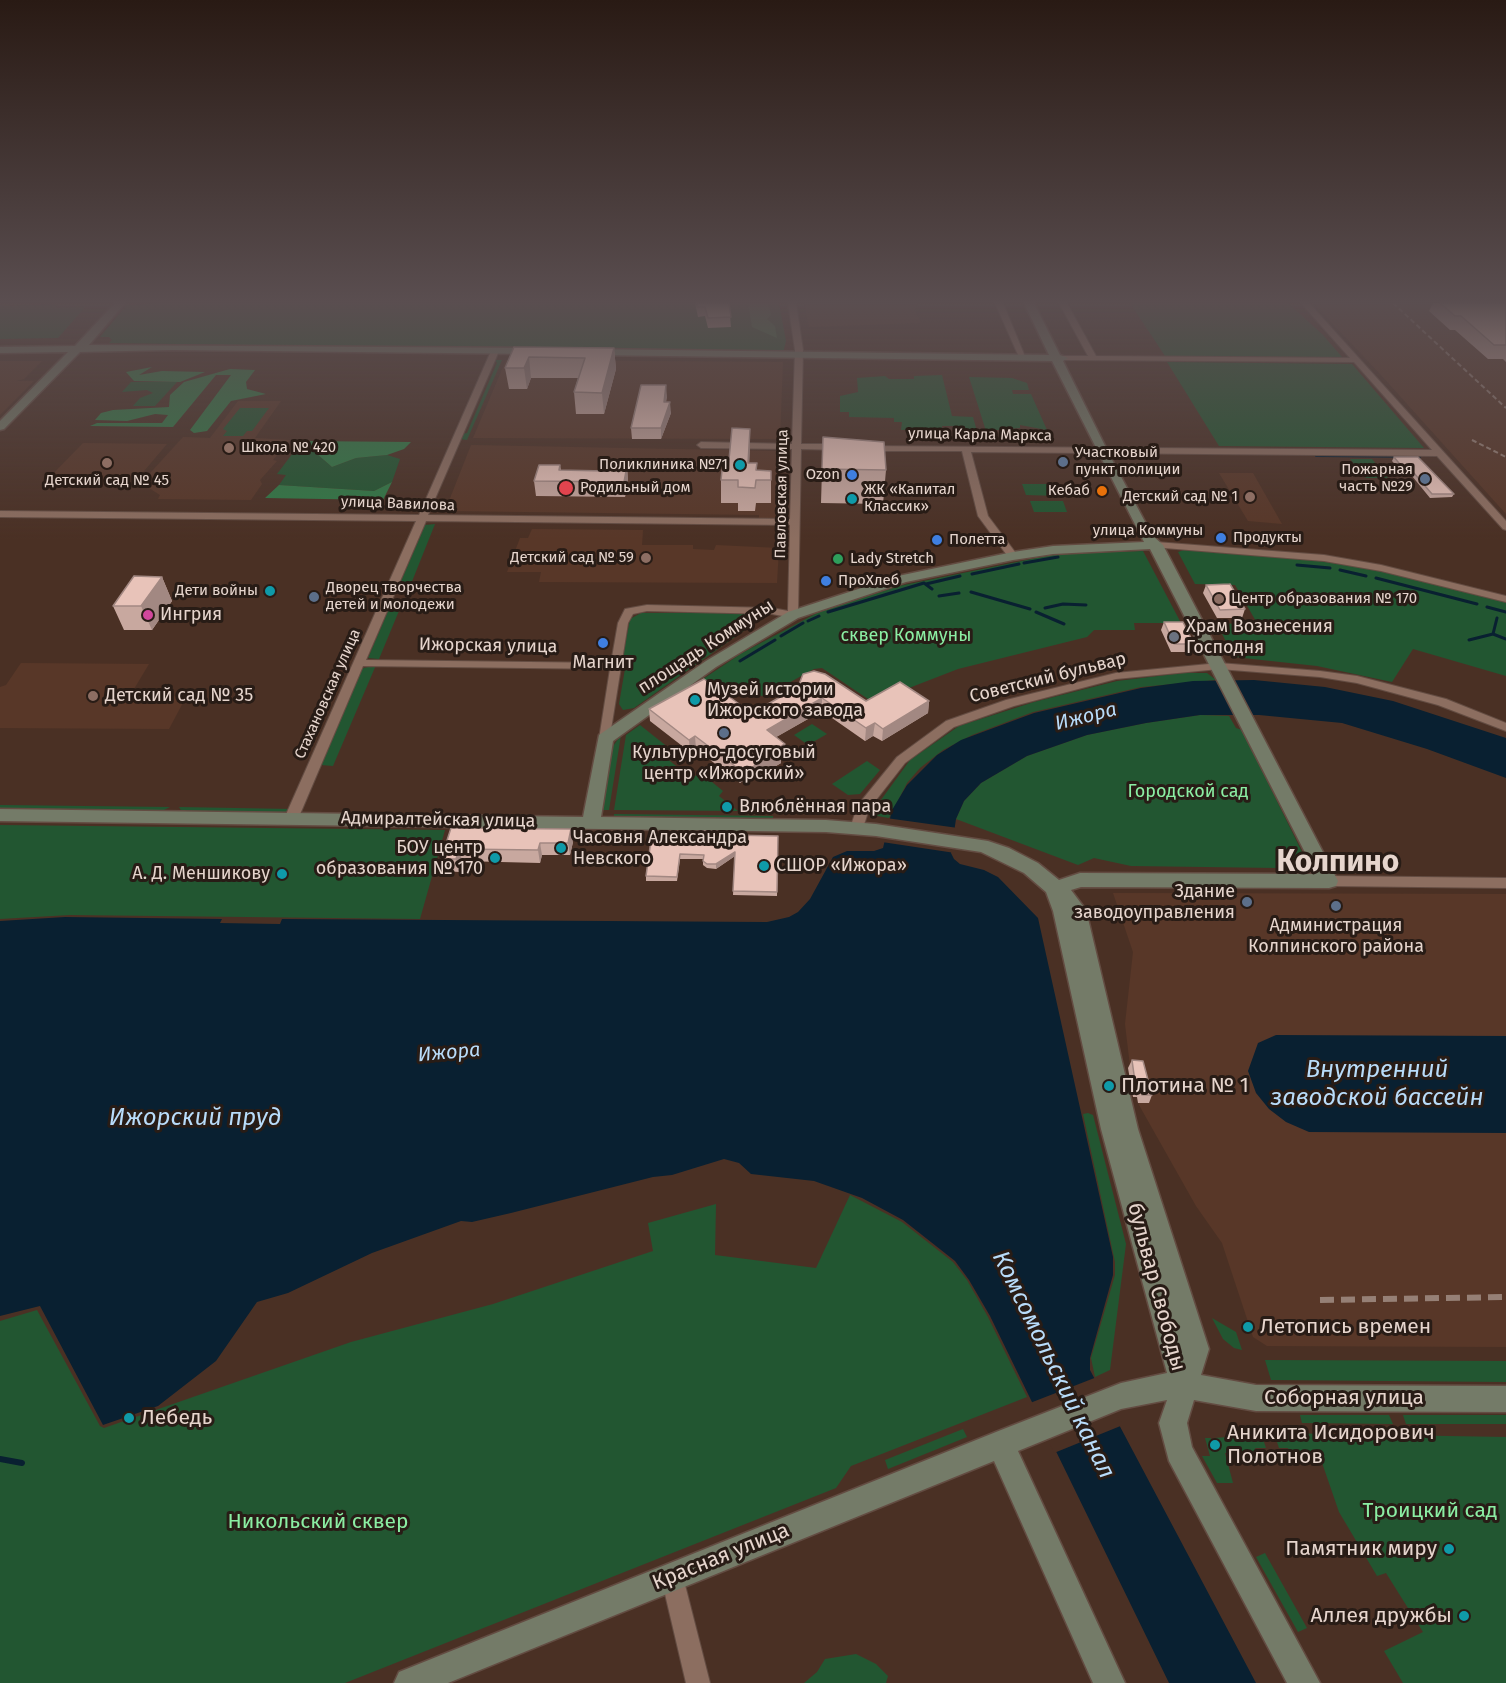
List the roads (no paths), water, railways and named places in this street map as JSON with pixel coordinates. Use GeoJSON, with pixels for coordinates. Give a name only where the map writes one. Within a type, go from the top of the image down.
{"type":"FeatureCollection","features":[{"type":"Feature","properties":{"kind":"street"},"geometry":{"type":"LineString","coordinates":[[0,427],[45,382]]}},
{"type":"Feature","properties":{"kind":"street","name":"Стахановская улица"},"geometry":{"type":"LineString","coordinates":[[291,819],[482,382]]}},
{"type":"Feature","properties":{"kind":"street","name":"Павловская улица"},"geometry":{"type":"LineString","coordinates":[[793,615],[798,382]]}},
{"type":"Feature","properties":{"kind":"street"},"geometry":{"type":"LineString","coordinates":[[1071,382],[1146,536],[1156,545],[1329,881]]}},
{"type":"Feature","properties":{"kind":"street"},"geometry":{"type":"LineString","coordinates":[[1377,382],[1506,527]]}},
{"type":"Feature","properties":{"kind":"street","name":"улица Карла Маркса"},"geometry":{"type":"LineString","coordinates":[[701,445],[1439,453]]}},
{"type":"Feature","properties":{"kind":"street"},"geometry":{"type":"LineString","coordinates":[[966,449],[983,516],[1013,555]]}},
{"type":"Feature","properties":{"kind":"street","name":"улица Вавилова"},"geometry":{"type":"LineString","coordinates":[[0,514],[796,522]]}},
{"type":"Feature","properties":{"kind":"street","name":"улица Коммуны"},"geometry":{"type":"LineString","coordinates":[[793,615],[903,579],[1013,555],[1053,550],[1156,545],[1324,558],[1381,568],[1506,599]]}},
{"type":"Feature","properties":{"kind":"street","name":"площадь Коммуны"},"geometry":{"type":"LineString","coordinates":[[591,822],[623,622],[629,611],[647,608],[764,611],[793,615]]}},
{"type":"Feature","properties":{"kind":"street","name":"площадь Коммуны"},"geometry":{"type":"LineString","coordinates":[[606,739],[711,663],[793,615]]}},
{"type":"Feature","properties":{"kind":"street","name":"Ижорская улица"},"geometry":{"type":"LineString","coordinates":[[359,663],[617,666]]}},
{"type":"Feature","properties":{"kind":"street","name":"Советский бульвар"},"geometry":{"type":"LineString","coordinates":[[857,828],[863,808],[901,760],[950,724],[1010,703],[1109,678],[1222,671],[1308,672],[1357,680],[1442,702],[1506,726]]}},
{"type":"Feature","properties":{"kind":"street","name":"Адмиралтейская улица"},"geometry":{"type":"LineString","coordinates":[[0,815],[591,822],[857,828],[965,843]]}},
{"type":"Feature","properties":{"kind":"street","name":"бульвар Свободы"},"geometry":{"type":"LineString","coordinates":[[965,843],[993,849],[1016,859],[1070,900],[1076,910],[1127,1129],[1196,1349],[1182,1385],[1173,1423],[1179,1451],[1304,1683]]}},
{"type":"Feature","properties":{"kind":"street"},"geometry":{"type":"LineString","coordinates":[[1054,889],[1080,880],[1506,883]]}},
{"type":"Feature","properties":{"kind":"street","name":"Красная улица"},"geometry":{"type":"LineString","coordinates":[[410,1683],[1121,1396],[1154,1388],[1182,1385]]}},
{"type":"Feature","properties":{"kind":"street","name":"Соборная улица"},"geometry":{"type":"LineString","coordinates":[[1182,1385],[1256,1398],[1506,1399]]}},
{"type":"Feature","properties":{"kind":"street"},"geometry":{"type":"LineString","coordinates":[[1001,1444],[1109,1683]]}},
{"type":"Feature","properties":{"kind":"street"},"geometry":{"type":"LineString","coordinates":[[672,1577],[698,1683]]}},
{"type":"Feature","properties":{"kind":"water","name":"Ижорский пруд"},"geometry":{"type":"Polygon","coordinates":[[[1254,680],[1325,687],[1393,701],[1506,738],[1506,778],[1427,749],[1342,723],[1259,715],[1200,715],[1087,735],[1027,756],[981,783],[964,801],[956,819],[951,853],[960,864],[984,870],[998,877],[1038,918],[1113,1257],[1113,1275],[1090,1358],[1090,1370],[1256,1683],[1169,1683],[990,1316],[969,1280],[955,1261],[903,1220],[862,1198],[814,1181],[751,1174],[739,1163],[724,1159],[672,1175],[653,1177],[511,1213],[472,1222],[461,1221],[372,1253],[288,1293],[257,1302],[216,1361],[158,1406],[103,1425],[40,1306],[0,1316],[0,921],[65,917],[222,919],[220,923],[280,924],[282,919],[767,922],[789,917],[798,912],[810,899],[833,857],[847,851],[874,851],[883,848],[892,810],[907,785],[937,755],[961,740],[1034,713],[1141,688],[1193,681],[1254,680]]]}},
{"type":"Feature","properties":{"kind":"water","name":"Внутренний заводской бассейн"},"geometry":{"type":"Polygon","coordinates":[[[1276,1035],[1506,1036],[1506,1133],[1309,1132],[1286,1122],[1269,1109],[1256,1093],[1248,1071],[1258,1043],[1276,1035]]]}},
{"type":"Feature","properties":{"kind":"waterway"},"geometry":{"type":"LineString","coordinates":[[1316,456],[1420,457]]}},
{"type":"Feature","properties":{"kind":"waterway"},"geometry":{"type":"LineString","coordinates":[[1024,563],[1058,557]]}},
{"type":"Feature","properties":{"kind":"waterway"},"geometry":{"type":"LineString","coordinates":[[972,574],[1019,564]]}},
{"type":"Feature","properties":{"kind":"waterway"},"geometry":{"type":"LineString","coordinates":[[1297,565],[1330,568]]}},
{"type":"Feature","properties":{"kind":"waterway"},"geometry":{"type":"LineString","coordinates":[[1340,570],[1366,576]]}},
{"type":"Feature","properties":{"kind":"waterway"},"geometry":{"type":"LineString","coordinates":[[926,584],[960,576]]}},
{"type":"Feature","properties":{"kind":"waterway"},"geometry":{"type":"LineString","coordinates":[[1376,578],[1477,604]]}},
{"type":"Feature","properties":{"kind":"waterway"},"geometry":{"type":"LineString","coordinates":[[828,612],[924,583],[932,589]]}},
{"type":"Feature","properties":{"kind":"waterway"},"geometry":{"type":"LineString","coordinates":[[971,592],[1030,609]]}},
{"type":"Feature","properties":{"kind":"waterway"},"geometry":{"type":"LineString","coordinates":[[939,596],[959,593]]}},
{"type":"Feature","properties":{"kind":"waterway"},"geometry":{"type":"LineString","coordinates":[[1045,608],[1063,604],[1086,605]]}},
{"type":"Feature","properties":{"kind":"waterway"},"geometry":{"type":"LineString","coordinates":[[1487,607],[1506,612]]}},
{"type":"Feature","properties":{"kind":"waterway"},"geometry":{"type":"LineString","coordinates":[[1036,612],[1064,624]]}},
{"type":"Feature","properties":{"kind":"waterway"},"geometry":{"type":"LineString","coordinates":[[808,621],[819,616]]}},
{"type":"Feature","properties":{"kind":"waterway"},"geometry":{"type":"LineString","coordinates":[[1493,634],[1497,618]]}},
{"type":"Feature","properties":{"kind":"waterway"},"geometry":{"type":"LineString","coordinates":[[781,636],[803,623]]}},
{"type":"Feature","properties":{"kind":"waterway"},"geometry":{"type":"LineString","coordinates":[[1469,640],[1493,634]]}},
{"type":"Feature","properties":{"kind":"waterway"},"geometry":{"type":"LineString","coordinates":[[1493,634],[1506,639]]}},
{"type":"Feature","properties":{"kind":"waterway"},"geometry":{"type":"LineString","coordinates":[[740,661],[775,640]]}},
{"type":"Feature","properties":{"kind":"waterway"},"geometry":{"type":"LineString","coordinates":[[0,1459],[22,1463]]}},
{"type":"Feature","properties":{"kind":"railway"},"geometry":{"type":"LineString","coordinates":[[1478,382],[1506,408]]}},
{"type":"Feature","properties":{"kind":"railway"},"geometry":{"type":"LineString","coordinates":[[1472,440],[1506,457]]}},
{"type":"Feature","properties":{"kind":"railway"},"geometry":{"type":"LineString","coordinates":[[1320,1300],[1506,1297]]}},
{"type":"Feature","properties":{"kind":"place","name":"Школа № 420"},"geometry":{"type":"Point","coordinates":[229,448]}},
{"type":"Feature","properties":{"kind":"place","name":"Участковый пункт полиции"},"geometry":{"type":"Point","coordinates":[1063,462]}},
{"type":"Feature","properties":{"kind":"place","name":"Детский сад № 45"},"geometry":{"type":"Point","coordinates":[107,463]}},
{"type":"Feature","properties":{"kind":"place","name":"Поликлиника №71"},"geometry":{"type":"Point","coordinates":[740,465]}},
{"type":"Feature","properties":{"kind":"place","name":"Ozon"},"geometry":{"type":"Point","coordinates":[852,475]}},
{"type":"Feature","properties":{"kind":"place","name":"Пожарная часть №29"},"geometry":{"type":"Point","coordinates":[1425,479]}},
{"type":"Feature","properties":{"kind":"place","name":"Родильный дом"},"geometry":{"type":"Point","coordinates":[566,488]}},
{"type":"Feature","properties":{"kind":"place","name":"Кебаб"},"geometry":{"type":"Point","coordinates":[1102,491]}},
{"type":"Feature","properties":{"kind":"place","name":"Детский сад № 1"},"geometry":{"type":"Point","coordinates":[1250,497]}},
{"type":"Feature","properties":{"kind":"place","name":"ЖК «Капитал Классик»"},"geometry":{"type":"Point","coordinates":[852,499]}},
{"type":"Feature","properties":{"kind":"place","name":"Продукты"},"geometry":{"type":"Point","coordinates":[1221,538]}},
{"type":"Feature","properties":{"kind":"place","name":"Полетта"},"geometry":{"type":"Point","coordinates":[937,540]}},
{"type":"Feature","properties":{"kind":"place","name":"Детский сад № 59"},"geometry":{"type":"Point","coordinates":[646,558]}},
{"type":"Feature","properties":{"kind":"place","name":"Lady Stretch"},"geometry":{"type":"Point","coordinates":[838,559]}},
{"type":"Feature","properties":{"kind":"place","name":"ПроХлеб"},"geometry":{"type":"Point","coordinates":[826,581]}},
{"type":"Feature","properties":{"kind":"place","name":"Дети войны"},"geometry":{"type":"Point","coordinates":[270,591]}},
{"type":"Feature","properties":{"kind":"place","name":"Дворец творчества детей и молодежи"},"geometry":{"type":"Point","coordinates":[314,597]}},
{"type":"Feature","properties":{"kind":"place","name":"Центр образования № 170"},"geometry":{"type":"Point","coordinates":[1219,599]}},
{"type":"Feature","properties":{"kind":"place","name":"Ингрия"},"geometry":{"type":"Point","coordinates":[148,615]}},
{"type":"Feature","properties":{"kind":"place","name":"Храм Вознесения Господня"},"geometry":{"type":"Point","coordinates":[1174,637]}},
{"type":"Feature","properties":{"kind":"place","name":"Магнит"},"geometry":{"type":"Point","coordinates":[603,643]}},
{"type":"Feature","properties":{"kind":"place","name":"Детский сад № 35"},"geometry":{"type":"Point","coordinates":[93,696]}},
{"type":"Feature","properties":{"kind":"place","name":"Музей истории Ижорского завода"},"geometry":{"type":"Point","coordinates":[695,700]}},
{"type":"Feature","properties":{"kind":"place","name":"Культурно-досуговый центр «Ижорский»"},"geometry":{"type":"Point","coordinates":[724,733]}},
{"type":"Feature","properties":{"kind":"place","name":"Влюблённая пара"},"geometry":{"type":"Point","coordinates":[727,807]}},
{"type":"Feature","properties":{"kind":"place","name":"Часовня Александра Невского"},"geometry":{"type":"Point","coordinates":[561,848]}},
{"type":"Feature","properties":{"kind":"place","name":"БОУ центр образования № 170"},"geometry":{"type":"Point","coordinates":[495,858]}},
{"type":"Feature","properties":{"kind":"place","name":"СШОР «Ижора»"},"geometry":{"type":"Point","coordinates":[764,866]}},
{"type":"Feature","properties":{"kind":"place","name":"А. Д. Меншикову"},"geometry":{"type":"Point","coordinates":[282,874]}},
{"type":"Feature","properties":{"kind":"place","name":"Здание заводоуправления"},"geometry":{"type":"Point","coordinates":[1247,902]}},
{"type":"Feature","properties":{"kind":"place","name":"Администрация Колпинского района"},"geometry":{"type":"Point","coordinates":[1336,906]}},
{"type":"Feature","properties":{"kind":"place","name":"Плотина № 1"},"geometry":{"type":"Point","coordinates":[1109,1086]}},
{"type":"Feature","properties":{"kind":"place","name":"Летопись времен"},"geometry":{"type":"Point","coordinates":[1248,1327]}},
{"type":"Feature","properties":{"kind":"place","name":"Лебедь"},"geometry":{"type":"Point","coordinates":[129,1418]}},
{"type":"Feature","properties":{"kind":"place","name":"Аникита Исидорович Полотнов"},"geometry":{"type":"Point","coordinates":[1215,1445]}},
{"type":"Feature","properties":{"kind":"place","name":"Памятник миру"},"geometry":{"type":"Point","coordinates":[1449,1549]}},
{"type":"Feature","properties":{"kind":"place","name":"Аллея дружбы"},"geometry":{"type":"Point","coordinates":[1464,1616]}},
{"type":"Feature","properties":{"kind":"district","name":"Колпино"},"geometry":{"type":"Point","coordinates":[1338,863]}},
{"type":"Feature","properties":{"kind":"park label","name":"сквер Коммуны"},"geometry":{"type":"Point","coordinates":[906,636]}},
{"type":"Feature","properties":{"kind":"park label","name":"Городской сад"},"geometry":{"type":"Point","coordinates":[1188,792]}},
{"type":"Feature","properties":{"kind":"park label","name":"Троицкий сад"},"geometry":{"type":"Point","coordinates":[1430,1511]}},
{"type":"Feature","properties":{"kind":"park label","name":"Никольский сквер"},"geometry":{"type":"Point","coordinates":[318,1522]}},
{"type":"Feature","properties":{"kind":"water label","name":"Ижора"},"geometry":{"type":"Point","coordinates":[1086,717]}},
{"type":"Feature","properties":{"kind":"water label","name":"Ижора"},"geometry":{"type":"Point","coordinates":[449,1053]}},
{"type":"Feature","properties":{"kind":"water label","name":"Комсомольский канал"},"geometry":{"type":"Point","coordinates":[1053,1365]}}]}
